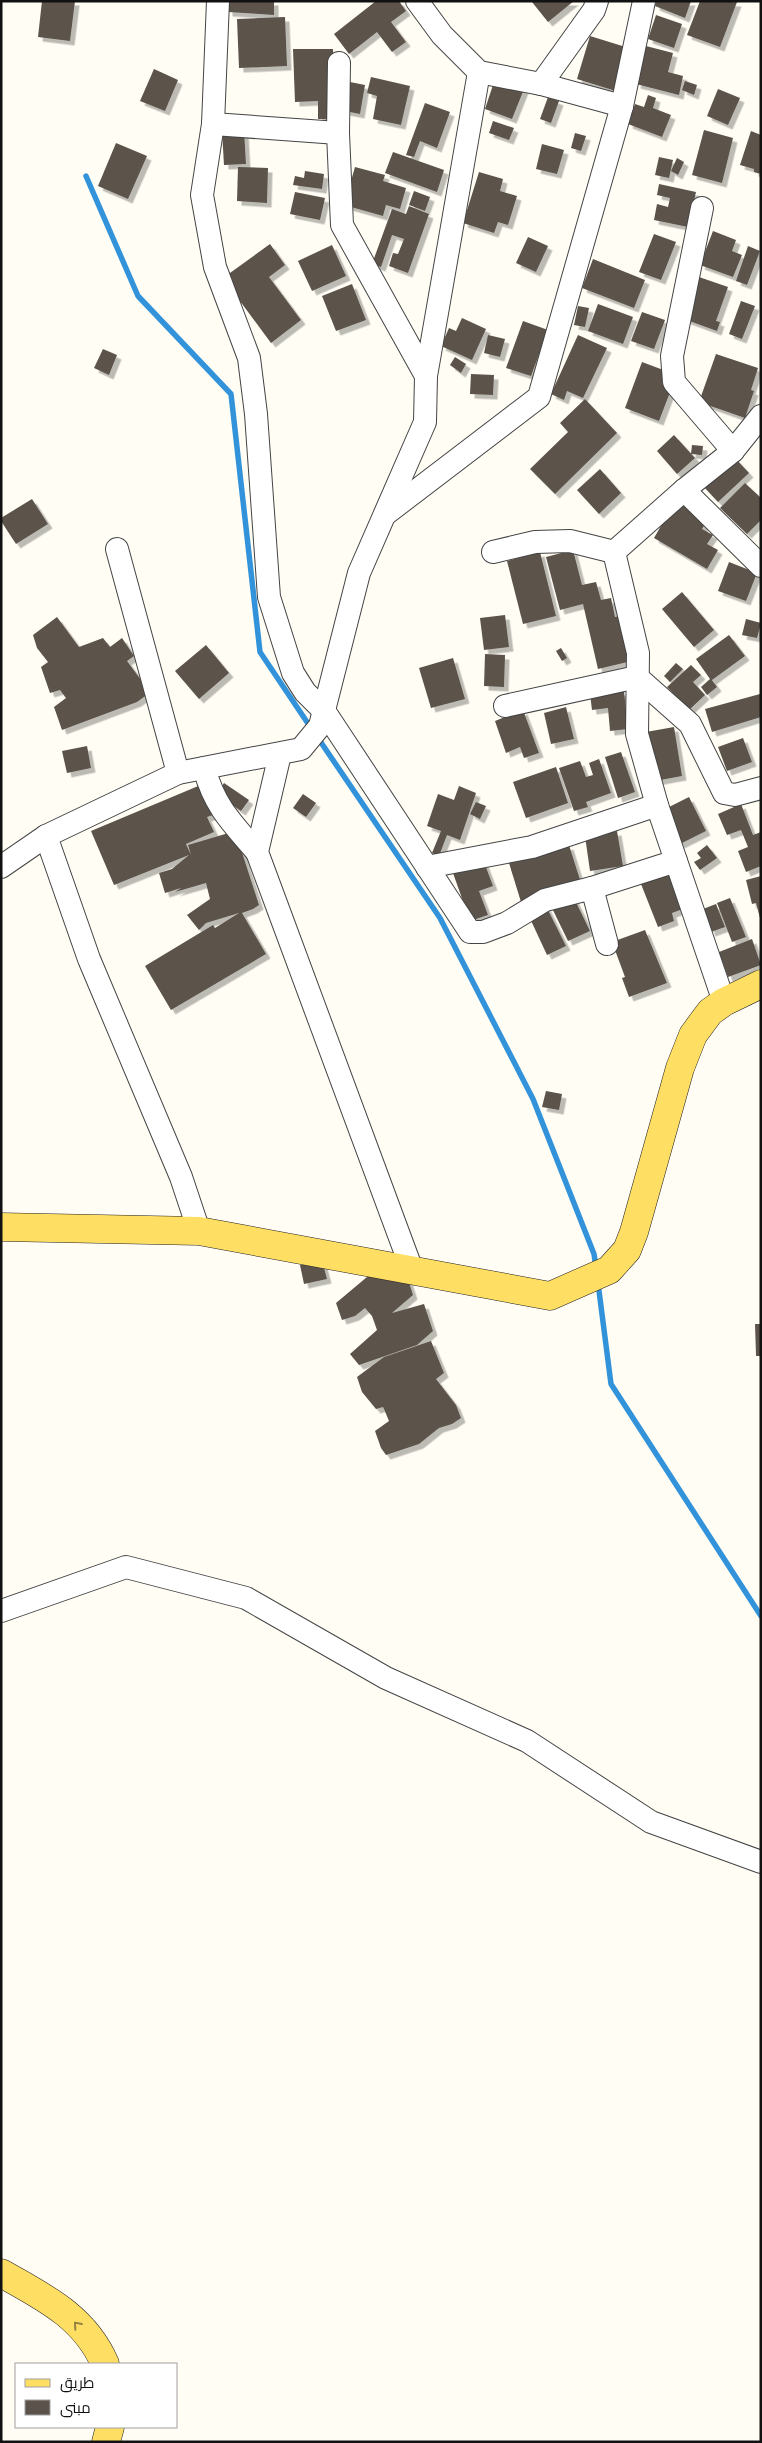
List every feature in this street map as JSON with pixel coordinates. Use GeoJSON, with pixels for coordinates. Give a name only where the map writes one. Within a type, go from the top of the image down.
{"type":"FeatureCollection","features":[{"type":"Feature","properties":{"kind":"main road"},"geometry":{"type":"LineString","coordinates":[[1,1227],[199,1231],[550,1296],[609,1270],[627,1250],[634,1232],[680,1068],[693,1035],[710,1012],[724,1002],[761,984]]}},
{"type":"Feature","properties":{"kind":"main road"},"geometry":{"type":"LineString","coordinates":[[1,2273],[64,2310],[98,2347],[105,2363]]}},
{"type":"Feature","properties":{"kind":"main road"},"geometry":{"type":"LineString","coordinates":[[106,2442],[110,2428]]}},
{"type":"Feature","properties":{"kind":"street"},"geometry":{"type":"LineString","coordinates":[[218,1],[213,124],[202,195],[215,267],[249,358],[256,414],[269,597],[293,674],[470,932],[483,932],[507,923],[545,900],[592,888],[676,861]]}},
{"type":"Feature","properties":{"kind":"street"},"geometry":{"type":"LineString","coordinates":[[417,1],[442,35],[479,72],[541,84],[622,106]]}},
{"type":"Feature","properties":{"kind":"street"},"geometry":{"type":"LineString","coordinates":[[541,84],[594,10],[597,1]]}},
{"type":"Feature","properties":{"kind":"street"},"geometry":{"type":"LineString","coordinates":[[386,513],[540,397],[622,106],[644,1]]}},
{"type":"Feature","properties":{"kind":"street"},"geometry":{"type":"LineString","coordinates":[[339,63],[338,133],[342,225],[426,376]]}},
{"type":"Feature","properties":{"kind":"street"},"geometry":{"type":"LineString","coordinates":[[257,852],[290,751],[323,719],[359,572],[425,422],[426,376],[479,72]]}},
{"type":"Feature","properties":{"kind":"street"},"geometry":{"type":"LineString","coordinates":[[213,124],[338,133]]}},
{"type":"Feature","properties":{"kind":"street"},"geometry":{"type":"LineString","coordinates":[[702,208],[672,356],[674,382],[733,451]]}},
{"type":"Feature","properties":{"kind":"street"},"geometry":{"type":"LineString","coordinates":[[614,552],[684,490],[733,451],[761,416]]}},
{"type":"Feature","properties":{"kind":"street"},"geometry":{"type":"LineString","coordinates":[[684,490],[761,566]]}},
{"type":"Feature","properties":{"kind":"street"},"geometry":{"type":"LineString","coordinates":[[493,552],[535,542],[570,541],[614,552]]}},
{"type":"Feature","properties":{"kind":"street"},"geometry":{"type":"LineString","coordinates":[[117,549],[178,773]]}},
{"type":"Feature","properties":{"kind":"street"},"geometry":{"type":"LineString","coordinates":[[614,552],[638,653],[637,734],[676,861],[724,1002]]}},
{"type":"Feature","properties":{"kind":"street"},"geometry":{"type":"LineString","coordinates":[[505,706],[637,677]]}},
{"type":"Feature","properties":{"kind":"street"},"geometry":{"type":"LineString","coordinates":[[637,677],[690,724],[724,793],[735,795],[761,788]]}},
{"type":"Feature","properties":{"kind":"street"},"geometry":{"type":"LineString","coordinates":[[1,867],[46,836],[178,773],[290,751]]}},
{"type":"Feature","properties":{"kind":"street"},"geometry":{"type":"LineString","coordinates":[[204,768],[211,792],[219,806],[257,852],[412,1270]]}},
{"type":"Feature","properties":{"kind":"street"},"geometry":{"type":"LineString","coordinates":[[427,867],[532,848],[658,805]]}},
{"type":"Feature","properties":{"kind":"street"},"geometry":{"type":"LineString","coordinates":[[46,836],[90,959],[181,1177],[199,1231]]}},
{"type":"Feature","properties":{"kind":"street"},"geometry":{"type":"LineString","coordinates":[[592,888],[607,944]]}},
{"type":"Feature","properties":{"kind":"street"},"geometry":{"type":"LineString","coordinates":[[1,1611],[126,1567],[246,1598],[386,1678],[527,1741],[651,1822],[761,1862]]}},
{"type":"Feature","properties":{"kind":"building"},"geometry":{"type":"Polygon","coordinates":[[[42,1],[75,1],[70,41],[38,37],[42,1]]]}},
{"type":"Feature","properties":{"kind":"building"},"geometry":{"type":"Polygon","coordinates":[[[228,1],[274,1],[274,15],[228,12],[228,1]]]}},
{"type":"Feature","properties":{"kind":"building"},"geometry":{"type":"Polygon","coordinates":[[[376,1],[399,1],[406,11],[391,22],[406,42],[392,52],[377,32],[349,54],[334,34],[376,1]]]}},
{"type":"Feature","properties":{"kind":"building"},"geometry":{"type":"Polygon","coordinates":[[[574,1],[548,22],[532,2],[574,1]]]}},
{"type":"Feature","properties":{"kind":"building"},"geometry":{"type":"Polygon","coordinates":[[[656,1],[691,1],[685,18],[655,6],[656,1]]]}},
{"type":"Feature","properties":{"kind":"building"},"geometry":{"type":"Polygon","coordinates":[[[700,1],[737,2],[720,47],[687,35],[700,1]]]}},
{"type":"Feature","properties":{"kind":"building"},"geometry":{"type":"Polygon","coordinates":[[[656,15],[682,24],[674,48],[648,39],[656,15]]]}},
{"type":"Feature","properties":{"kind":"building"},"geometry":{"type":"Polygon","coordinates":[[[285,17],[287,66],[239,68],[237,19],[285,17]]]}},
{"type":"Feature","properties":{"kind":"building"},"geometry":{"type":"Polygon","coordinates":[[[590,36],[632,49],[619,92],[577,79],[590,36]]]}},
{"type":"Feature","properties":{"kind":"building"},"geometry":{"type":"Polygon","coordinates":[[[646,46],[673,53],[668,72],[683,76],[679,95],[636,84],[646,46]]]}},
{"type":"Feature","properties":{"kind":"building"},"geometry":{"type":"Polygon","coordinates":[[[293,49],[333,49],[335,119],[318,119],[318,101],[295,102],[293,49]]]}},
{"type":"Feature","properties":{"kind":"building"},"geometry":{"type":"Polygon","coordinates":[[[154,69],[178,80],[165,111],[140,101],[154,69]]]}},
{"type":"Feature","properties":{"kind":"building"},"geometry":{"type":"Polygon","coordinates":[[[371,77],[410,86],[401,125],[373,119],[377,96],[367,93],[371,77]]]}},
{"type":"Feature","properties":{"kind":"building"},"geometry":{"type":"Polygon","coordinates":[[[495,79],[524,89],[512,119],[485,109],[495,79]]]}},
{"type":"Feature","properties":{"kind":"building"},"geometry":{"type":"Polygon","coordinates":[[[685,81],[697,85],[694,95],[682,90],[685,81]]]}},
{"type":"Feature","properties":{"kind":"building"},"geometry":{"type":"Polygon","coordinates":[[[350,82],[365,85],[360,114],[345,111],[350,82]]]}},
{"type":"Feature","properties":{"kind":"building"},"geometry":{"type":"Polygon","coordinates":[[[718,89],[740,98],[728,125],[707,116],[718,89]]]}},
{"type":"Feature","properties":{"kind":"building"},"geometry":{"type":"Polygon","coordinates":[[[648,95],[656,98],[653,108],[671,115],[662,137],[628,124],[635,104],[644,107],[648,95]]]}},
{"type":"Feature","properties":{"kind":"building"},"geometry":{"type":"Polygon","coordinates":[[[548,97],[559,101],[551,123],[540,119],[548,97]]]}},
{"type":"Feature","properties":{"kind":"building"},"geometry":{"type":"Polygon","coordinates":[[[425,103],[450,112],[437,148],[420,141],[414,157],[406,155],[425,103]]]}},
{"type":"Feature","properties":{"kind":"building"},"geometry":{"type":"Polygon","coordinates":[[[493,121],[514,128],[509,140],[489,133],[493,121]]]}},
{"type":"Feature","properties":{"kind":"building"},"geometry":{"type":"Polygon","coordinates":[[[244,130],[246,164],[224,165],[222,131],[244,130]]]}},
{"type":"Feature","properties":{"kind":"building"},"geometry":{"type":"Polygon","coordinates":[[[704,130],[733,138],[722,183],[692,175],[704,130]]]}},
{"type":"Feature","properties":{"kind":"building"},"geometry":{"type":"Polygon","coordinates":[[[751,131],[761,135],[761,174],[754,172],[754,169],[740,165],[751,131]]]}},
{"type":"Feature","properties":{"kind":"building"},"geometry":{"type":"Polygon","coordinates":[[[575,133],[586,136],[581,151],[571,148],[575,133]]]}},
{"type":"Feature","properties":{"kind":"building"},"geometry":{"type":"Polygon","coordinates":[[[116,143],[147,156],[128,199],[98,186],[116,143]]]}},
{"type":"Feature","properties":{"kind":"building"},"geometry":{"type":"Polygon","coordinates":[[[542,144],[564,150],[557,174],[536,169],[542,144]]]}},
{"type":"Feature","properties":{"kind":"building"},"geometry":{"type":"Polygon","coordinates":[[[393,152],[444,170],[437,192],[385,173],[393,152]]]}},
{"type":"Feature","properties":{"kind":"building"},"geometry":{"type":"Polygon","coordinates":[[[659,157],[673,160],[669,178],[655,175],[659,157]]]}},
{"type":"Feature","properties":{"kind":"building"},"geometry":{"type":"Polygon","coordinates":[[[677,158],[684,162],[678,175],[671,171],[677,158]]]}},
{"type":"Feature","properties":{"kind":"building"},"geometry":{"type":"Polygon","coordinates":[[[238,167],[268,168],[267,203],[237,201],[238,167]]]}},
{"type":"Feature","properties":{"kind":"building"},"geometry":{"type":"Polygon","coordinates":[[[355,167],[385,175],[383,181],[406,188],[400,209],[386,205],[383,216],[344,205],[355,167]]]}},
{"type":"Feature","properties":{"kind":"building"},"geometry":{"type":"Polygon","coordinates":[[[305,171],[324,174],[322,189],[293,185],[295,176],[304,178],[305,171]]]}},
{"type":"Feature","properties":{"kind":"building"},"geometry":{"type":"Polygon","coordinates":[[[479,172],[503,179],[500,191],[517,196],[508,225],[498,222],[494,233],[463,223],[479,172]]]}},
{"type":"Feature","properties":{"kind":"building"},"geometry":{"type":"Polygon","coordinates":[[[659,184],[696,192],[688,227],[654,220],[657,204],[668,207],[670,198],[657,195],[659,184]]]}},
{"type":"Feature","properties":{"kind":"building"},"geometry":{"type":"Polygon","coordinates":[[[414,191],[430,197],[425,211],[409,205],[414,191]]]}},
{"type":"Feature","properties":{"kind":"building"},"geometry":{"type":"Polygon","coordinates":[[[295,192],[325,198],[320,220],[290,214],[295,192]]]}},
{"type":"Feature","properties":{"kind":"building"},"geometry":{"type":"Polygon","coordinates":[[[409,206],[429,214],[408,273],[389,266],[393,253],[398,254],[404,239],[392,235],[381,267],[372,264],[392,209],[406,214],[409,206]]]}},
{"type":"Feature","properties":{"kind":"building"},"geometry":{"type":"Polygon","coordinates":[[[713,231],[736,240],[732,251],[742,255],[733,277],[700,265],[713,231]]]}},
{"type":"Feature","properties":{"kind":"building"},"geometry":{"type":"Polygon","coordinates":[[[654,234],[676,242],[661,280],[639,272],[654,234]]]}},
{"type":"Feature","properties":{"kind":"building"},"geometry":{"type":"Polygon","coordinates":[[[528,237],[548,246],[536,272],[516,263],[528,237]]]}},
{"type":"Feature","properties":{"kind":"building"},"geometry":{"type":"Polygon","coordinates":[[[270,244],[285,265],[269,277],[301,320],[271,343],[223,278],[270,244]]]}},
{"type":"Feature","properties":{"kind":"building"},"geometry":{"type":"Polygon","coordinates":[[[332,245],[346,276],[312,291],[298,261],[332,245]]]}},
{"type":"Feature","properties":{"kind":"building"},"geometry":{"type":"Polygon","coordinates":[[[748,246],[760,251],[747,285],[736,281],[748,246]]]}},
{"type":"Feature","properties":{"kind":"building"},"geometry":{"type":"Polygon","coordinates":[[[593,259],[645,280],[634,308],[582,288],[593,259]]]}},
{"type":"Feature","properties":{"kind":"building"},"geometry":{"type":"Polygon","coordinates":[[[699,277],[728,287],[716,321],[720,322],[717,331],[684,319],[699,277]]]}},
{"type":"Feature","properties":{"kind":"building"},"geometry":{"type":"Polygon","coordinates":[[[352,284],[366,320],[336,331],[322,296],[352,284]]]}},
{"type":"Feature","properties":{"kind":"building"},"geometry":{"type":"Polygon","coordinates":[[[741,301],[755,306],[742,339],[729,334],[741,301]]]}},
{"type":"Feature","properties":{"kind":"building"},"geometry":{"type":"Polygon","coordinates":[[[598,304],[633,317],[623,344],[588,331],[598,304]]]}},
{"type":"Feature","properties":{"kind":"building"},"geometry":{"type":"Polygon","coordinates":[[[578,306],[589,308],[585,327],[574,325],[578,306]]]}},
{"type":"Feature","properties":{"kind":"building"},"geometry":{"type":"Polygon","coordinates":[[[642,312],[665,320],[654,349],[631,341],[642,312]]]}},
{"type":"Feature","properties":{"kind":"building"},"geometry":{"type":"Polygon","coordinates":[[[462,318],[486,329],[472,360],[441,346],[449,328],[456,331],[462,318]]]}},
{"type":"Feature","properties":{"kind":"building"},"geometry":{"type":"Polygon","coordinates":[[[523,321],[548,330],[531,376],[506,368],[523,321]]]}},
{"type":"Feature","properties":{"kind":"building"},"geometry":{"type":"Polygon","coordinates":[[[488,335],[505,339],[500,357],[484,353],[488,335]]]}},
{"type":"Feature","properties":{"kind":"building"},"geometry":{"type":"Polygon","coordinates":[[[578,335],[607,348],[583,398],[567,391],[564,400],[551,394],[578,335]]]}},
{"type":"Feature","properties":{"kind":"building"},"geometry":{"type":"Polygon","coordinates":[[[103,349],[117,355],[109,375],[94,368],[103,349]]]}},
{"type":"Feature","properties":{"kind":"building"},"geometry":{"type":"Polygon","coordinates":[[[716,354],[758,368],[751,390],[754,391],[745,418],[699,402],[716,354]]]}},
{"type":"Feature","properties":{"kind":"building"},"geometry":{"type":"Polygon","coordinates":[[[455,357],[466,364],[461,373],[450,365],[455,357]]]}},
{"type":"Feature","properties":{"kind":"building"},"geometry":{"type":"Polygon","coordinates":[[[642,362],[666,371],[662,384],[672,387],[659,421],[625,408],[642,362]]]}},
{"type":"Feature","properties":{"kind":"building"},"geometry":{"type":"Polygon","coordinates":[[[471,374],[494,375],[493,395],[470,394],[471,374]]]}},
{"type":"Feature","properties":{"kind":"building"},"geometry":{"type":"Polygon","coordinates":[[[585,399],[617,433],[555,494],[530,469],[568,432],[560,423],[585,399]]]}},
{"type":"Feature","properties":{"kind":"building"},"geometry":{"type":"Polygon","coordinates":[[[674,435],[695,458],[677,474],[657,451],[674,435]]]}},
{"type":"Feature","properties":{"kind":"building"},"geometry":{"type":"Polygon","coordinates":[[[692,445],[703,446],[702,455],[691,454],[692,445]]]}},
{"type":"Feature","properties":{"kind":"building"},"geometry":{"type":"Polygon","coordinates":[[[734,457],[749,473],[718,502],[703,486],[734,457]]]}},
{"type":"Feature","properties":{"kind":"building"},"geometry":{"type":"Polygon","coordinates":[[[600,469],[621,493],[599,514],[577,490],[600,469]]]}},
{"type":"Feature","properties":{"kind":"building"},"geometry":{"type":"Polygon","coordinates":[[[745,483],[761,498],[761,520],[747,534],[720,508],[745,483]]]}},
{"type":"Feature","properties":{"kind":"building"},"geometry":{"type":"Polygon","coordinates":[[[32,499],[48,524],[16,544],[1,518],[32,499]]]}},
{"type":"Feature","properties":{"kind":"building"},"geometry":{"type":"Polygon","coordinates":[[[676,500],[708,519],[702,529],[713,535],[707,544],[718,550],[707,569],[654,538],[676,500]]]}},
{"type":"Feature","properties":{"kind":"building"},"geometry":{"type":"Polygon","coordinates":[[[573,550],[582,585],[596,582],[601,600],[611,598],[615,617],[625,615],[636,660],[598,669],[583,604],[560,610],[546,557],[573,550]]]}},
{"type":"Feature","properties":{"kind":"building"},"geometry":{"type":"Polygon","coordinates":[[[540,552],[556,616],[523,624],[507,561],[540,552]]]}},
{"type":"Feature","properties":{"kind":"building"},"geometry":{"type":"Polygon","coordinates":[[[729,562],[757,573],[746,601],[718,591],[729,562]]]}},
{"type":"Feature","properties":{"kind":"building"},"geometry":{"type":"Polygon","coordinates":[[[682,592],[714,630],[694,647],[662,609],[682,592]]]}},
{"type":"Feature","properties":{"kind":"building"},"geometry":{"type":"Polygon","coordinates":[[[505,615],[509,647],[484,650],[480,618],[505,615]]]}},
{"type":"Feature","properties":{"kind":"building"},"geometry":{"type":"Polygon","coordinates":[[[57,617],[79,647],[103,638],[110,647],[122,638],[134,656],[127,661],[144,684],[148,694],[137,702],[62,730],[54,707],[66,698],[60,690],[50,693],[41,667],[48,662],[37,648],[33,635],[57,617]]]}},
{"type":"Feature","properties":{"kind":"building"},"geometry":{"type":"Polygon","coordinates":[[[746,619],[761,623],[757,638],[742,635],[746,619]]]}},
{"type":"Feature","properties":{"kind":"building"},"geometry":{"type":"Polygon","coordinates":[[[729,635],[745,656],[712,680],[717,687],[707,695],[701,687],[710,679],[696,659],[729,635]]]}},
{"type":"Feature","properties":{"kind":"building"},"geometry":{"type":"Polygon","coordinates":[[[206,645],[229,673],[199,699],[175,671],[206,645]]]}},
{"type":"Feature","properties":{"kind":"building"},"geometry":{"type":"Polygon","coordinates":[[[561,648],[567,658],[562,661],[556,651],[561,648]]]}},
{"type":"Feature","properties":{"kind":"building"},"geometry":{"type":"Polygon","coordinates":[[[485,654],[505,655],[504,687],[484,686],[485,654]]]}},
{"type":"Feature","properties":{"kind":"building"},"geometry":{"type":"Polygon","coordinates":[[[453,658],[465,699],[431,708],[419,668],[453,658]]]}},
{"type":"Feature","properties":{"kind":"building"},"geometry":{"type":"Polygon","coordinates":[[[676,663],[683,669],[670,682],[664,676],[676,663]]]}},
{"type":"Feature","properties":{"kind":"building"},"geometry":{"type":"Polygon","coordinates":[[[691,665],[701,675],[693,682],[705,695],[689,710],[667,687],[691,665]]]}},
{"type":"Feature","properties":{"kind":"building"},"geometry":{"type":"Polygon","coordinates":[[[624,691],[628,729],[610,731],[608,708],[592,710],[590,694],[624,691]]]}},
{"type":"Feature","properties":{"kind":"building"},"geometry":{"type":"Polygon","coordinates":[[[760,694],[761,717],[712,732],[705,709],[760,694]]]}},
{"type":"Feature","properties":{"kind":"building"},"geometry":{"type":"Polygon","coordinates":[[[566,707],[574,739],[551,744],[544,713],[566,707]]]}},
{"type":"Feature","properties":{"kind":"building"},"geometry":{"type":"Polygon","coordinates":[[[523,710],[539,753],[524,758],[520,747],[506,753],[495,721],[523,710]]]}},
{"type":"Feature","properties":{"kind":"building"},"geometry":{"type":"Polygon","coordinates":[[[674,727],[682,776],[655,781],[646,732],[674,727]]]}},
{"type":"Feature","properties":{"kind":"building"},"geometry":{"type":"Polygon","coordinates":[[[743,738],[752,762],[727,771],[718,747],[743,738]]]}},
{"type":"Feature","properties":{"kind":"building"},"geometry":{"type":"Polygon","coordinates":[[[87,746],[91,768],[67,773],[62,751],[87,746]]]}},
{"type":"Feature","properties":{"kind":"building"},"geometry":{"type":"Polygon","coordinates":[[[621,752],[635,792],[618,798],[605,757],[621,752]]]}},
{"type":"Feature","properties":{"kind":"building"},"geometry":{"type":"Polygon","coordinates":[[[599,759],[611,793],[586,802],[588,807],[574,811],[559,768],[580,761],[586,777],[593,775],[589,763],[599,759]]]}},
{"type":"Feature","properties":{"kind":"building"},"geometry":{"type":"Polygon","coordinates":[[[556,767],[568,803],[526,818],[513,782],[556,767]]]}},
{"type":"Feature","properties":{"kind":"building"},"geometry":{"type":"Polygon","coordinates":[[[224,783],[249,800],[241,811],[217,794],[224,783]]]}},
{"type":"Feature","properties":{"kind":"building"},"geometry":{"type":"Polygon","coordinates":[[[203,784],[216,814],[207,817],[214,832],[186,844],[191,855],[188,845],[232,832],[237,837],[259,905],[242,913],[266,954],[171,1010],[145,966],[213,925],[215,928],[239,913],[206,923],[199,930],[187,915],[210,899],[206,883],[165,893],[159,873],[172,869],[189,855],[114,885],[91,831],[203,784]]]}},
{"type":"Feature","properties":{"kind":"building"},"geometry":{"type":"Polygon","coordinates":[[[459,786],[476,793],[460,840],[447,835],[439,856],[432,853],[441,831],[427,826],[438,794],[454,800],[459,786]]]}},
{"type":"Feature","properties":{"kind":"building"},"geometry":{"type":"Polygon","coordinates":[[[303,794],[316,803],[306,817],[293,808],[303,794]]]}},
{"type":"Feature","properties":{"kind":"building"},"geometry":{"type":"Polygon","coordinates":[[[689,797],[706,831],[680,844],[663,810],[689,797]]]}},
{"type":"Feature","properties":{"kind":"building"},"geometry":{"type":"Polygon","coordinates":[[[476,802],[486,806],[480,819],[470,814],[476,802]]]}},
{"type":"Feature","properties":{"kind":"building"},"geometry":{"type":"Polygon","coordinates":[[[741,804],[753,835],[761,832],[761,866],[746,872],[738,851],[748,847],[741,830],[727,835],[718,814],[741,804]]]}},
{"type":"Feature","properties":{"kind":"building"},"geometry":{"type":"Polygon","coordinates":[[[617,831],[623,866],[590,871],[585,836],[617,831]]]}},
{"type":"Feature","properties":{"kind":"building"},"geometry":{"type":"Polygon","coordinates":[[[569,845],[581,883],[521,902],[509,863],[569,845]]]}},
{"type":"Feature","properties":{"kind":"building"},"geometry":{"type":"Polygon","coordinates":[[[707,845],[717,858],[700,870],[694,862],[701,858],[697,853],[707,845]]]}},
{"type":"Feature","properties":{"kind":"building"},"geometry":{"type":"Polygon","coordinates":[[[484,862],[493,886],[479,891],[488,915],[470,921],[453,873],[484,862]]]}},
{"type":"Feature","properties":{"kind":"building"},"geometry":{"type":"Polygon","coordinates":[[[675,872],[688,907],[672,913],[674,921],[658,927],[641,884],[675,872]]]}},
{"type":"Feature","properties":{"kind":"building"},"geometry":{"type":"Polygon","coordinates":[[[761,876],[760,918],[756,903],[752,904],[746,880],[761,876]]]}},
{"type":"Feature","properties":{"kind":"building"},"geometry":{"type":"Polygon","coordinates":[[[573,896],[590,931],[568,941],[551,906],[573,896]]]}},
{"type":"Feature","properties":{"kind":"building"},"geometry":{"type":"Polygon","coordinates":[[[730,898],[746,937],[732,942],[717,903],[730,898]]]}},
{"type":"Feature","properties":{"kind":"building"},"geometry":{"type":"Polygon","coordinates":[[[545,904],[566,946],[547,955],[527,912],[545,904]]]}},
{"type":"Feature","properties":{"kind":"building"},"geometry":{"type":"Polygon","coordinates":[[[716,904],[725,927],[711,932],[703,909],[716,904]]]}},
{"type":"Feature","properties":{"kind":"building"},"geometry":{"type":"Polygon","coordinates":[[[645,930],[667,983],[629,997],[622,978],[625,977],[612,942],[645,930]]]}},
{"type":"Feature","properties":{"kind":"building"},"geometry":{"type":"Polygon","coordinates":[[[752,939],[761,965],[728,977],[719,952],[752,939]]]}},
{"type":"Feature","properties":{"kind":"building"},"geometry":{"type":"Polygon","coordinates":[[[546,1091],[562,1094],[559,1110],[542,1107],[546,1091]]]}},
{"type":"Feature","properties":{"kind":"building"},"geometry":{"type":"Polygon","coordinates":[[[322,1260],[327,1279],[304,1284],[300,1265],[322,1260]]]}},
{"type":"Feature","properties":{"kind":"building"},"geometry":{"type":"Polygon","coordinates":[[[405,1270],[413,1295],[392,1313],[424,1304],[433,1331],[417,1345],[359,1365],[350,1354],[377,1330],[372,1316],[365,1308],[355,1316],[342,1320],[336,1303],[367,1277],[405,1270]]]}},
{"type":"Feature","properties":{"kind":"building"},"geometry":{"type":"Polygon","coordinates":[[[755,1324],[761,1324],[761,1356],[756,1356],[755,1324]]]}},
{"type":"Feature","properties":{"kind":"building"},"geometry":{"type":"Polygon","coordinates":[[[431,1341],[444,1373],[436,1379],[456,1405],[461,1418],[452,1424],[439,1428],[419,1444],[386,1455],[381,1448],[375,1431],[389,1421],[383,1407],[376,1409],[362,1392],[357,1377],[384,1357],[431,1341]]]}},
{"type":"Feature","properties":{"kind":"waterway"},"geometry":{"type":"LineString","coordinates":[[86,176],[138,296],[231,394],[260,652],[311,728]]}},
{"type":"Feature","properties":{"kind":"waterway"},"geometry":{"type":"LineString","coordinates":[[318,738],[440,918],[533,1099],[594,1254],[596,1267]]}},
{"type":"Feature","properties":{"kind":"waterway"},"geometry":{"type":"LineString","coordinates":[[598,1283],[611,1384],[761,1616]]}}]}
